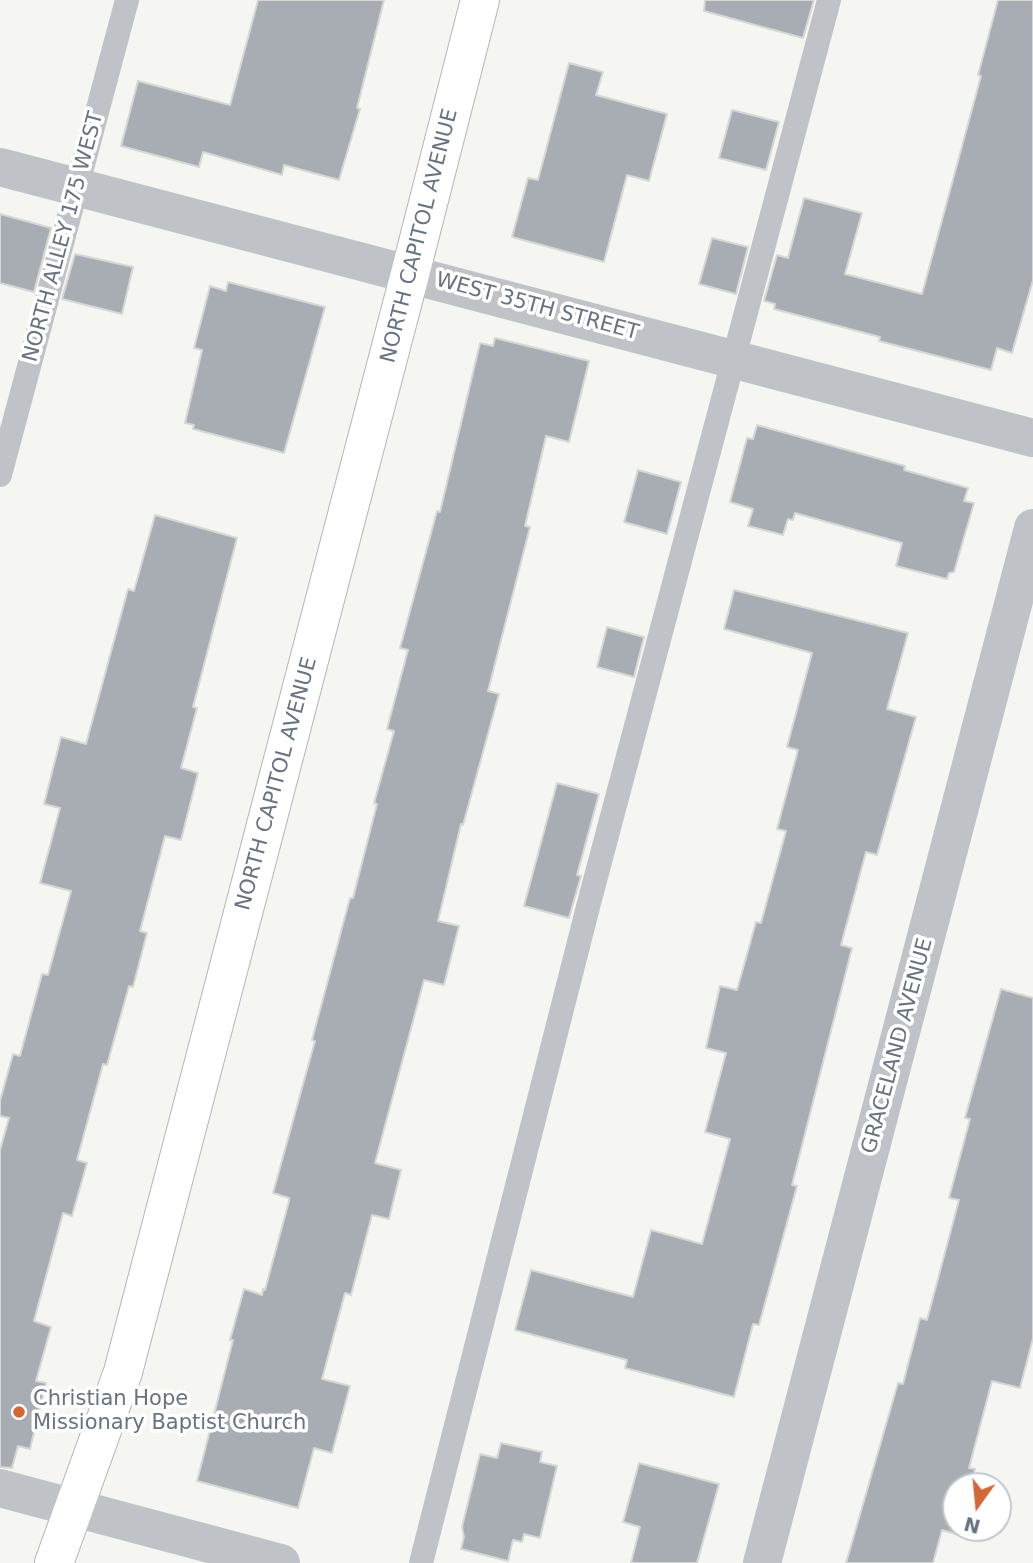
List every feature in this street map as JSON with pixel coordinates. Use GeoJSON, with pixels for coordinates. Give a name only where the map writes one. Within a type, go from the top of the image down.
{"type":"FeatureCollection","features":[{"type":"Feature","properties":{"kind":"main road","name":"NORTH CAPITOL AVENUE"},"geometry":{"type":"LineString","coordinates":[[54,1563],[122,1373],[411,274],[480,0]]}},
{"type":"Feature","properties":{"kind":"street","name":"WEST 35TH STREET"},"geometry":{"type":"LineString","coordinates":[[0,167],[1033,438]]}},
{"type":"Feature","properties":{"kind":"street","name":"GRACELAND AVENUE"},"geometry":{"type":"LineString","coordinates":[[762,1563],[1033,528]]}},
{"type":"Feature","properties":{"kind":"street"},"geometry":{"type":"LineString","coordinates":[[0,1488],[281,1563]]}},
{"type":"Feature","properties":{"kind":"lane","name":"NORTH ALLEY 175 WEST"},"geometry":{"type":"LineString","coordinates":[[0,475],[127,0]]}},
{"type":"Feature","properties":{"kind":"lane"},"geometry":{"type":"LineString","coordinates":[[421,1563],[589,903],[829,0]]}},
{"type":"Feature","properties":{"kind":"building"},"geometry":{"type":"Polygon","coordinates":[[[258,0],[384,0],[357,108],[360,109],[339,180],[284,165],[282,175],[203,152],[199,167],[121,146],[138,81],[230,105],[258,0]]]}},
{"type":"Feature","properties":{"kind":"building"},"geometry":{"type":"Polygon","coordinates":[[[705,0],[814,0],[803,38],[704,11],[705,0]]]}},
{"type":"Feature","properties":{"kind":"building"},"geometry":{"type":"Polygon","coordinates":[[[998,0],[1033,0],[1033,280],[1012,353],[997,348],[991,370],[879,341],[880,337],[774,309],[775,304],[764,301],[777,255],[788,258],[804,198],[862,213],[845,274],[922,294],[981,76],[978,75],[998,0]]]}},
{"type":"Feature","properties":{"kind":"building"},"geometry":{"type":"Polygon","coordinates":[[[569,63],[603,72],[596,95],[667,114],[649,181],[627,175],[604,262],[512,237],[528,178],[538,180],[569,63]]]}},
{"type":"Feature","properties":{"kind":"building"},"geometry":{"type":"Polygon","coordinates":[[[732,110],[779,122],[766,170],[719,158],[732,110]]]}},
{"type":"Feature","properties":{"kind":"building"},"geometry":{"type":"Polygon","coordinates":[[[0,214],[51,228],[34,292],[0,283],[0,214]]]}},
{"type":"Feature","properties":{"kind":"building"},"geometry":{"type":"Polygon","coordinates":[[[712,238],[748,247],[736,294],[699,284],[712,238]]]}},
{"type":"Feature","properties":{"kind":"building"},"geometry":{"type":"Polygon","coordinates":[[[75,254],[133,267],[122,314],[62,299],[75,254]]]}},
{"type":"Feature","properties":{"kind":"building"},"geometry":{"type":"Polygon","coordinates":[[[228,282],[325,307],[284,453],[193,429],[194,425],[185,423],[202,350],[194,348],[210,286],[226,291],[228,282]]]}},
{"type":"Feature","properties":{"kind":"building"},"geometry":{"type":"Polygon","coordinates":[[[495,338],[589,361],[569,442],[546,436],[525,526],[530,527],[488,691],[499,694],[463,825],[461,824],[438,921],[459,926],[444,985],[424,980],[375,1163],[401,1170],[389,1219],[372,1215],[351,1295],[345,1293],[322,1379],[350,1386],[332,1453],[314,1448],[298,1508],[197,1481],[244,1289],[262,1295],[263,1289],[265,1290],[289,1201],[289,1198],[273,1193],[377,804],[374,803],[394,731],[387,729],[408,650],[400,648],[437,511],[440,512],[480,343],[493,346],[495,338]]]}},
{"type":"Feature","properties":{"kind":"building"},"geometry":{"type":"Polygon","coordinates":[[[757,425],[905,466],[904,470],[968,488],[964,501],[974,503],[954,572],[949,573],[947,579],[896,566],[902,543],[795,513],[793,520],[788,519],[783,535],[748,526],[753,509],[730,502],[747,438],[753,439],[757,425]]]}},
{"type":"Feature","properties":{"kind":"building"},"geometry":{"type":"Polygon","coordinates":[[[638,470],[681,482],[667,534],[624,522],[638,470]]]}},
{"type":"Feature","properties":{"kind":"building"},"geometry":{"type":"Polygon","coordinates":[[[155,515],[237,538],[193,707],[197,708],[181,768],[198,773],[181,840],[165,836],[140,931],[147,933],[133,987],[129,986],[107,1065],[103,1064],[77,1160],[87,1163],[72,1216],[63,1213],[34,1321],[51,1327],[36,1381],[46,1383],[30,1449],[18,1446],[12,1468],[0,1467],[0,1150],[9,1118],[0,1116],[0,1101],[13,1054],[20,1056],[42,974],[48,975],[71,891],[40,883],[60,808],[44,804],[61,737],[86,744],[128,589],[134,591],[155,515]]]}},
{"type":"Feature","properties":{"kind":"building"},"geometry":{"type":"Polygon","coordinates":[[[734,590],[908,633],[887,709],[916,717],[877,855],[866,852],[841,945],[852,948],[792,1185],[797,1186],[759,1325],[753,1324],[734,1397],[625,1368],[627,1360],[515,1330],[531,1270],[633,1297],[651,1230],[702,1244],[730,1139],[705,1132],[726,1053],[706,1048],[720,986],[737,990],[756,922],[761,923],[786,831],[777,829],[798,750],[787,747],[812,653],[724,629],[734,590]]]}},
{"type":"Feature","properties":{"kind":"building"},"geometry":{"type":"Polygon","coordinates":[[[607,627],[644,637],[634,677],[597,667],[607,627]]]}},
{"type":"Feature","properties":{"kind":"building"},"geometry":{"type":"Polygon","coordinates":[[[557,783],[599,794],[577,875],[581,876],[569,918],[524,906],[557,783]]]}},
{"type":"Feature","properties":{"kind":"building"},"geometry":{"type":"Polygon","coordinates":[[[1001,989],[1033,998],[1033,1338],[1020,1388],[992,1381],[969,1468],[975,1469],[974,1472],[942,1472],[942,1530],[933,1563],[846,1563],[898,1383],[903,1384],[920,1318],[927,1320],[959,1200],[949,1198],[970,1119],[965,1118],[1001,989]]]}},
{"type":"Feature","properties":{"kind":"building"},"geometry":{"type":"Polygon","coordinates":[[[501,1443],[542,1452],[540,1462],[557,1466],[540,1538],[524,1534],[522,1542],[513,1540],[508,1561],[461,1549],[464,1537],[462,1527],[480,1454],[497,1458],[501,1443]]]}},
{"type":"Feature","properties":{"kind":"building"},"geometry":{"type":"Polygon","coordinates":[[[639,1463],[719,1484],[697,1563],[631,1563],[640,1527],[623,1522],[639,1463]]]}},
{"type":"Feature","properties":{"kind":"place","name":"Christian Hope Missionary Baptist Church"},"geometry":{"type":"Point","coordinates":[19,1412]}}]}
